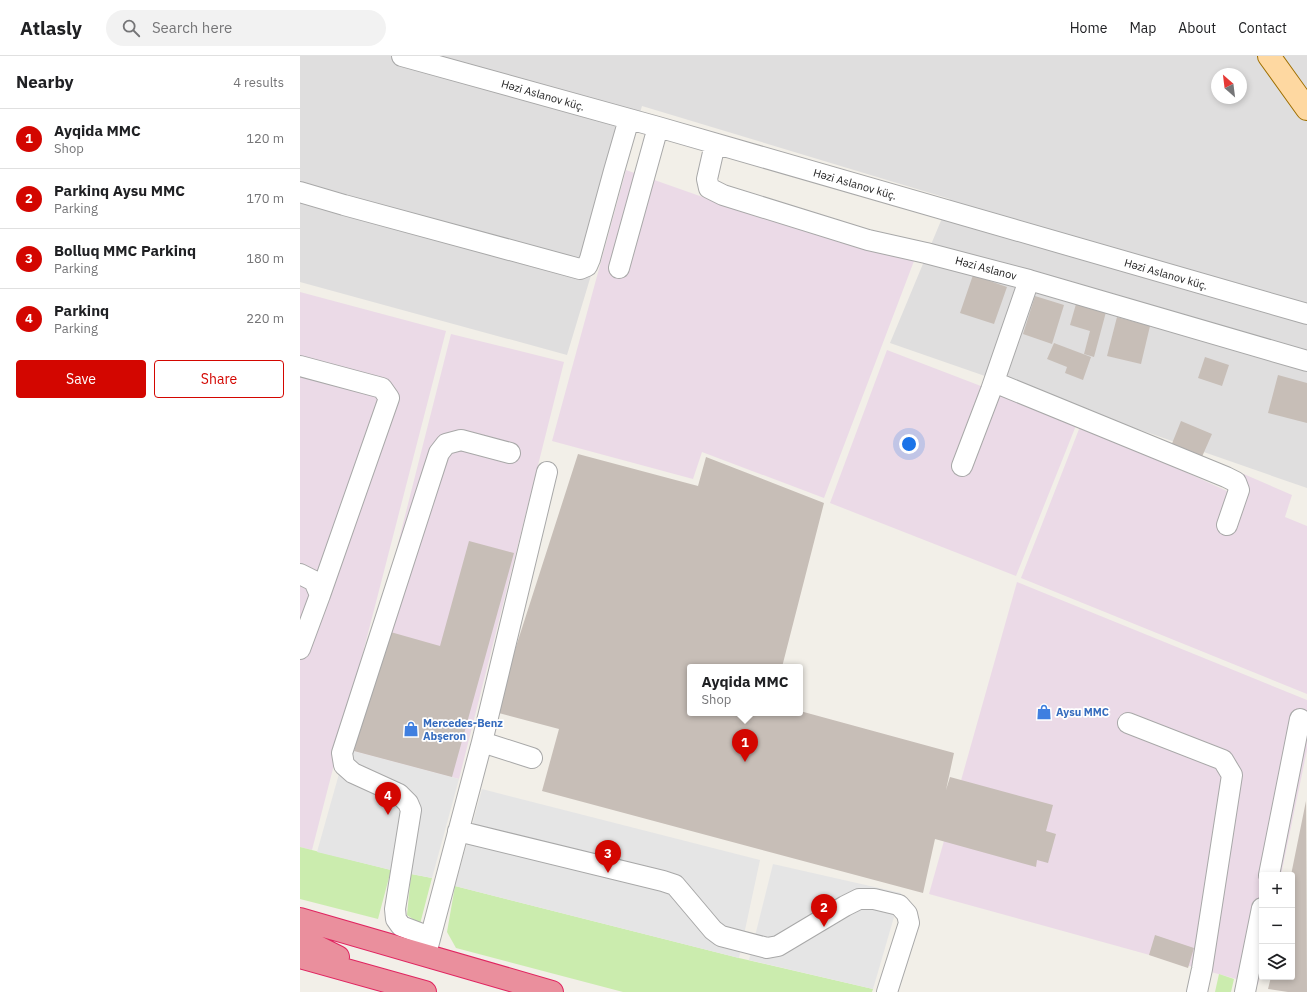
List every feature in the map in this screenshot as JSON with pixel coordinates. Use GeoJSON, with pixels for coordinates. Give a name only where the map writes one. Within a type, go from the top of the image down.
{"type":"FeatureCollection","features":[{"type":"Feature","properties":{"kind":"highway"},"geometry":{"type":"LineString","coordinates":[[300,919],[428,947],[552,992]]}},
{"type":"Feature","properties":{"kind":"highway"},"geometry":{"type":"LineString","coordinates":[[300,938],[384,980]]}},
{"type":"Feature","properties":{"kind":"highway"},"geometry":{"type":"LineString","coordinates":[[300,957],[425,992]]}},
{"type":"Feature","properties":{"kind":"main road"},"geometry":{"type":"LineString","coordinates":[[1269,56],[1307,109]]}},
{"type":"Feature","properties":{"kind":"street","name":"Həzi Aslanov küç."},"geometry":{"type":"LineString","coordinates":[[402,56],[658,127],[1307,314]]}},
{"type":"Feature","properties":{"kind":"street"},"geometry":{"type":"LineString","coordinates":[[300,192],[580,269],[587,266],[590,259],[629,119]]}},
{"type":"Feature","properties":{"kind":"street"},"geometry":{"type":"LineString","coordinates":[[619,268],[658,127]]}},
{"type":"Feature","properties":{"kind":"street","name":"Həzi Aslanov"},"geometry":{"type":"LineString","coordinates":[[715,144],[707,179],[709,188],[723,195],[868,240],[926,253],[1029,280],[1307,361]]}},
{"type":"Feature","properties":{"kind":"street"},"geometry":{"type":"LineString","coordinates":[[962,466],[994,382],[1029,280]]}},
{"type":"Feature","properties":{"kind":"street"},"geometry":{"type":"LineString","coordinates":[[300,366],[382,388],[389,398],[300,649]]}},
{"type":"Feature","properties":{"kind":"street"},"geometry":{"type":"LineString","coordinates":[[994,382],[1236,482],[1239,490],[1227,525]]}},
{"type":"Feature","properties":{"kind":"street"},"geometry":{"type":"LineString","coordinates":[[510,453],[461,440],[446,444],[439,453],[342,753],[344,765],[352,773],[399,794],[408,802],[411,810],[396,909],[396,919],[401,926],[428,947],[482,742],[547,472]]}},
{"type":"Feature","properties":{"kind":"street"},"geometry":{"type":"LineString","coordinates":[[300,574],[314,581],[320,595]]}},
{"type":"Feature","properties":{"kind":"street"},"geometry":{"type":"LineString","coordinates":[[1270,872],[1300,719]]}},
{"type":"Feature","properties":{"kind":"street"},"geometry":{"type":"LineString","coordinates":[[1128,723],[1223,760],[1232,775],[1198,992]]}},
{"type":"Feature","properties":{"kind":"street"},"geometry":{"type":"LineString","coordinates":[[482,742],[532,758]]}},
{"type":"Feature","properties":{"kind":"street"},"geometry":{"type":"LineString","coordinates":[[458,831],[675,885],[713,930],[721,936],[767,948],[778,946],[859,899],[874,899],[899,905],[907,914],[909,923],[887,992]]}},
{"type":"Feature","properties":{"kind":"street"},"geometry":{"type":"LineString","coordinates":[[1245,992],[1259,923]]}},
{"type":"Feature","properties":{"kind":"shaded area"},"geometry":{"type":"Polygon","coordinates":[[[300,56],[1307,56],[1307,488],[890,343],[950,199],[642,106],[567,355],[300,282],[300,56]]]}},
{"type":"Feature","properties":{"kind":"shaded area"},"geometry":{"type":"Polygon","coordinates":[[[626,170],[731,207],[914,261],[824,498],[702,452],[693,479],[552,441],[626,170]]]}},
{"type":"Feature","properties":{"kind":"shaded area"},"geometry":{"type":"Polygon","coordinates":[[[300,292],[446,331],[312,850],[300,847],[300,292]]]}},
{"type":"Feature","properties":{"kind":"shaded area"},"geometry":{"type":"Polygon","coordinates":[[[451,334],[564,362],[459,779],[346,749],[451,334]]]}},
{"type":"Feature","properties":{"kind":"shaded area"},"geometry":{"type":"Polygon","coordinates":[[[887,350],[1077,423],[1016,576],[830,503],[887,350]]]}},
{"type":"Feature","properties":{"kind":"shaded area"},"geometry":{"type":"Polygon","coordinates":[[[1081,424],[1229,492],[1236,482],[1239,472],[1292,495],[1285,517],[1307,526],[1307,694],[1021,578],[1081,424]]]}},
{"type":"Feature","properties":{"kind":"shaded area"},"geometry":{"type":"Polygon","coordinates":[[[1017,582],[1307,700],[1307,750],[1282,872],[1259,872],[1258,985],[929,894],[1017,582]]]}},
{"type":"Feature","properties":{"kind":"shaded area"},"geometry":{"type":"Polygon","coordinates":[[[346,749],[459,779],[432,878],[391,870],[317,852],[346,749]]]}},
{"type":"Feature","properties":{"kind":"shaded area"},"geometry":{"type":"Polygon","coordinates":[[[482,789],[760,860],[739,958],[455,886],[482,789]]]}},
{"type":"Feature","properties":{"kind":"shaded area"},"geometry":{"type":"Polygon","coordinates":[[[773,864],[901,893],[873,989],[749,960],[773,864]]]}},
{"type":"Feature","properties":{"kind":"green space"},"geometry":{"type":"Polygon","coordinates":[[[300,847],[391,870],[378,919],[300,899],[300,847]]]}},
{"type":"Feature","properties":{"kind":"green space"},"geometry":{"type":"Polygon","coordinates":[[[411,874],[432,878],[420,924],[407,915],[411,874]]]}},
{"type":"Feature","properties":{"kind":"green space"},"geometry":{"type":"Polygon","coordinates":[[[455,886],[739,958],[873,989],[872,992],[623,992],[456,948],[447,932],[455,886]]]}},
{"type":"Feature","properties":{"kind":"green space"},"geometry":{"type":"Polygon","coordinates":[[[1219,974],[1234,979],[1231,992],[1215,992],[1219,974]]]}},
{"type":"Feature","properties":{"kind":"building"},"geometry":{"type":"Polygon","coordinates":[[[973,275],[1007,287],[994,324],[960,313],[973,275]]]}},
{"type":"Feature","properties":{"kind":"building"},"geometry":{"type":"Polygon","coordinates":[[[1035,296],[1064,305],[1052,344],[1023,334],[1035,296]]]}},
{"type":"Feature","properties":{"kind":"building"},"geometry":{"type":"Polygon","coordinates":[[[1076,304],[1106,312],[1094,357],[1084,354],[1090,331],[1070,325],[1076,304]]]}},
{"type":"Feature","properties":{"kind":"building"},"geometry":{"type":"Polygon","coordinates":[[[1117,317],[1150,326],[1141,364],[1107,356],[1117,317]]]}},
{"type":"Feature","properties":{"kind":"building"},"geometry":{"type":"Polygon","coordinates":[[[1054,343],[1091,357],[1083,380],[1065,373],[1067,367],[1047,359],[1054,343]]]}},
{"type":"Feature","properties":{"kind":"building"},"geometry":{"type":"Polygon","coordinates":[[[1205,357],[1229,365],[1222,386],[1198,378],[1205,357]]]}},
{"type":"Feature","properties":{"kind":"building"},"geometry":{"type":"Polygon","coordinates":[[[1278,375],[1307,383],[1307,423],[1268,413],[1278,375]]]}},
{"type":"Feature","properties":{"kind":"building"},"geometry":{"type":"Polygon","coordinates":[[[1181,421],[1212,434],[1201,459],[1171,446],[1181,421]]]}},
{"type":"Feature","properties":{"kind":"building"},"geometry":{"type":"Polygon","coordinates":[[[578,454],[698,486],[706,457],[824,503],[783,664],[687,664],[687,716],[803,716],[803,712],[954,753],[946,790],[950,777],[1053,805],[1046,831],[1056,834],[1048,863],[1037,860],[1036,867],[935,839],[923,893],[542,791],[559,729],[495,712],[578,454]]]}},
{"type":"Feature","properties":{"kind":"building"},"geometry":{"type":"Polygon","coordinates":[[[469,541],[514,553],[452,777],[354,751],[387,631],[440,646],[469,541]]]}},
{"type":"Feature","properties":{"kind":"building"},"geometry":{"type":"Polygon","coordinates":[[[1306,801],[1307,992],[1288,992],[1268,989],[1270,980],[1295,980],[1295,872],[1292,872],[1306,801]]]}},
{"type":"Feature","properties":{"kind":"building"},"geometry":{"type":"Polygon","coordinates":[[[1155,935],[1194,948],[1188,968],[1149,955],[1155,935]]]}},
{"type":"Feature","properties":{"kind":"place","name":"Aysu MMC"},"geometry":{"type":"Point","coordinates":[1044,712]}},
{"type":"Feature","properties":{"kind":"place","name":"Mercedes-Benz Abşeron"},"geometry":{"type":"Point","coordinates":[411,729]}},
{"type":"Feature","properties":{"kind":"place","name":"Ayqida MMC"},"geometry":{"type":"Point","coordinates":[745,762]}},
{"type":"Feature","properties":{"kind":"place","name":"Parkinq"},"geometry":{"type":"Point","coordinates":[388,815]}},
{"type":"Feature","properties":{"kind":"place","name":"Bolluq MMC Parkinq"},"geometry":{"type":"Point","coordinates":[608,873]}},
{"type":"Feature","properties":{"kind":"place","name":"Parkinq Aysu MMC"},"geometry":{"type":"Point","coordinates":[824,927]}}]}
